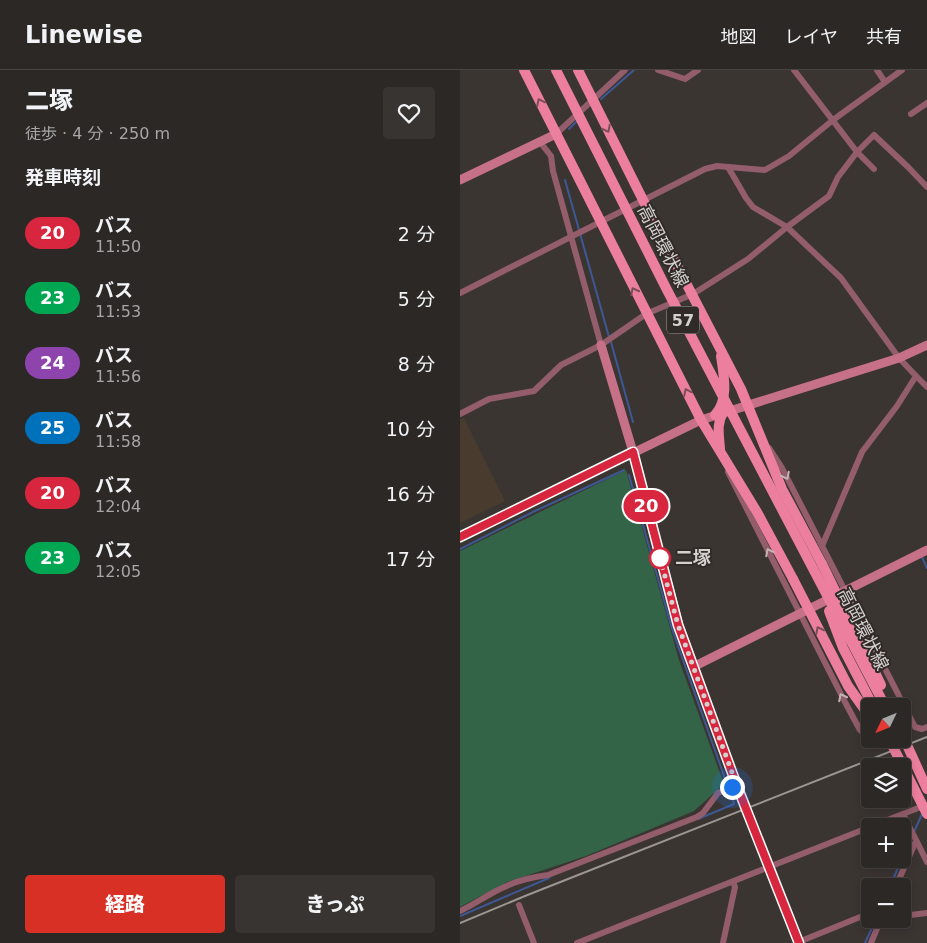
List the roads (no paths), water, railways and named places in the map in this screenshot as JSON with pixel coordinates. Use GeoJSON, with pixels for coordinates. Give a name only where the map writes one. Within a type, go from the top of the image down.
{"type":"FeatureCollection","features":[{"type":"Feature","properties":{"kind":"main road","name":"高岡環状線"},"geometry":{"type":"LineString","coordinates":[[556,70],[666,288],[817,566],[880,698]]}},
{"type":"Feature","properties":{"kind":"main road","name":"57"},"geometry":{"type":"LineString","coordinates":[[578,70],[741,389],[782,489],[817,566],[854,627],[886,698]]}},
{"type":"Feature","properties":{"kind":"main road","name":"57"},"geometry":{"type":"LineString","coordinates":[[526,73],[701,420],[757,512],[848,686],[861,704]]}},
{"type":"Feature","properties":{"kind":"main road"},"geometry":{"type":"LineString","coordinates":[[719,345],[723,371],[724,400],[718,420],[718,429],[723,456]]}},
{"type":"Feature","properties":{"kind":"main road","name":"高岡環状線"},"geometry":{"type":"LineString","coordinates":[[817,566],[843,648],[869,698]]}},
{"type":"Feature","properties":{"kind":"main road"},"geometry":{"type":"LineString","coordinates":[[893,748],[927,814]]}},
{"type":"Feature","properties":{"kind":"main road"},"geometry":{"type":"LineString","coordinates":[[906,748],[927,789]]}},
{"type":"Feature","properties":{"kind":"main road"},"geometry":{"type":"LineString","coordinates":[[908,748],[927,789]]}},
{"type":"Feature","properties":{"kind":"street"},"geometry":{"type":"LineString","coordinates":[[460,180],[556,134],[625,70]]}},
{"type":"Feature","properties":{"kind":"street"},"geometry":{"type":"LineString","coordinates":[[658,70],[685,78],[698,70]]}},
{"type":"Feature","properties":{"kind":"street"},"geometry":{"type":"LineString","coordinates":[[794,70],[857,152],[874,169]]}},
{"type":"Feature","properties":{"kind":"street"},"geometry":{"type":"LineString","coordinates":[[877,70],[885,82]]}},
{"type":"Feature","properties":{"kind":"street"},"geometry":{"type":"LineString","coordinates":[[460,293],[705,169],[717,166],[766,170],[789,156],[833,120],[902,70]]}},
{"type":"Feature","properties":{"kind":"street"},"geometry":{"type":"LineString","coordinates":[[911,114],[927,103]]}},
{"type":"Feature","properties":{"kind":"street"},"geometry":{"type":"LineString","coordinates":[[460,414],[489,399],[534,391],[561,365],[601,345],[646,314],[693,294],[748,259],[829,196],[838,177],[857,152],[874,135],[927,187]]}},
{"type":"Feature","properties":{"kind":"street"},"geometry":{"type":"LineString","coordinates":[[540,142],[551,156],[553,171],[601,345],[633,452],[668,586],[693,667],[798,943],[861,917]]}},
{"type":"Feature","properties":{"kind":"street"},"geometry":{"type":"LineString","coordinates":[[728,167],[753,207],[787,227],[840,278],[899,358],[927,387]]}},
{"type":"Feature","properties":{"kind":"street"},"geometry":{"type":"LineString","coordinates":[[460,537],[701,420],[747,404],[899,358],[927,346]]}},
{"type":"Feature","properties":{"kind":"street"},"geometry":{"type":"LineString","coordinates":[[822,546],[862,452],[897,406],[916,376]]}},
{"type":"Feature","properties":{"kind":"street"},"geometry":{"type":"LineString","coordinates":[[761,434],[782,468],[878,654],[898,698]]}},
{"type":"Feature","properties":{"kind":"street"},"geometry":{"type":"LineString","coordinates":[[723,456],[729,476],[861,731]]}},
{"type":"Feature","properties":{"kind":"street"},"geometry":{"type":"LineString","coordinates":[[693,667],[927,550]]}},
{"type":"Feature","properties":{"kind":"street"},"geometry":{"type":"LineString","coordinates":[[833,678],[878,654]]}},
{"type":"Feature","properties":{"kind":"street"},"geometry":{"type":"LineString","coordinates":[[911,722],[916,727],[922,729],[927,727]]}},
{"type":"Feature","properties":{"kind":"street"},"geometry":{"type":"LineString","coordinates":[[460,911],[478,903],[502,888],[530,878],[548,875],[697,817],[718,793],[737,786]]}},
{"type":"Feature","properties":{"kind":"street"},"geometry":{"type":"LineString","coordinates":[[892,818],[927,804]]}},
{"type":"Feature","properties":{"kind":"street"},"geometry":{"type":"LineString","coordinates":[[902,814],[927,862]]}},
{"type":"Feature","properties":{"kind":"street"},"geometry":{"type":"LineString","coordinates":[[581,942],[861,831]]}},
{"type":"Feature","properties":{"kind":"street"},"geometry":{"type":"LineString","coordinates":[[900,878],[916,841]]}},
{"type":"Feature","properties":{"kind":"street"},"geometry":{"type":"LineString","coordinates":[[723,943],[734,887],[733,882]]}},
{"type":"Feature","properties":{"kind":"street"},"geometry":{"type":"LineString","coordinates":[[519,905],[534,943]]}},
{"type":"Feature","properties":{"kind":"street"},"geometry":{"type":"LineString","coordinates":[[911,915],[927,913]]}},
{"type":"Feature","properties":{"kind":"street"},"geometry":{"type":"LineString","coordinates":[[871,943],[878,928]]}},
{"type":"Feature","properties":{"kind":"waterway"},"geometry":{"type":"LineString","coordinates":[[601,99],[634,70]]}},
{"type":"Feature","properties":{"kind":"waterway"},"geometry":{"type":"LineString","coordinates":[[569,129],[578,120]]}},
{"type":"Feature","properties":{"kind":"waterway"},"geometry":{"type":"LineString","coordinates":[[565,180],[609,337]]}},
{"type":"Feature","properties":{"kind":"waterway"},"geometry":{"type":"LineString","coordinates":[[611,342],[633,422]]}},
{"type":"Feature","properties":{"kind":"waterway"},"geometry":{"type":"LineString","coordinates":[[460,549],[535,511],[624,470]]}},
{"type":"Feature","properties":{"kind":"waterway"},"geometry":{"type":"LineString","coordinates":[[629,475],[672,629],[728,787]]}},
{"type":"Feature","properties":{"kind":"waterway"},"geometry":{"type":"LineString","coordinates":[[922,557],[927,568]]}},
{"type":"Feature","properties":{"kind":"waterway"},"geometry":{"type":"LineString","coordinates":[[698,819],[734,804],[730,791]]}},
{"type":"Feature","properties":{"kind":"waterway"},"geometry":{"type":"LineString","coordinates":[[914,832],[922,814]]}},
{"type":"Feature","properties":{"kind":"waterway"},"geometry":{"type":"LineString","coordinates":[[894,878],[898,868]]}},
{"type":"Feature","properties":{"kind":"waterway"},"geometry":{"type":"LineString","coordinates":[[460,916],[549,878]]}},
{"type":"Feature","properties":{"kind":"waterway"},"geometry":{"type":"LineString","coordinates":[[865,943],[872,928]]}},
{"type":"Feature","properties":{"kind":"railway"},"geometry":{"type":"LineString","coordinates":[[460,923],[927,737]]}},
{"type":"Feature","properties":{"kind":"place","name":"二塚"},"geometry":{"type":"Point","coordinates":[660,558]}}]}
